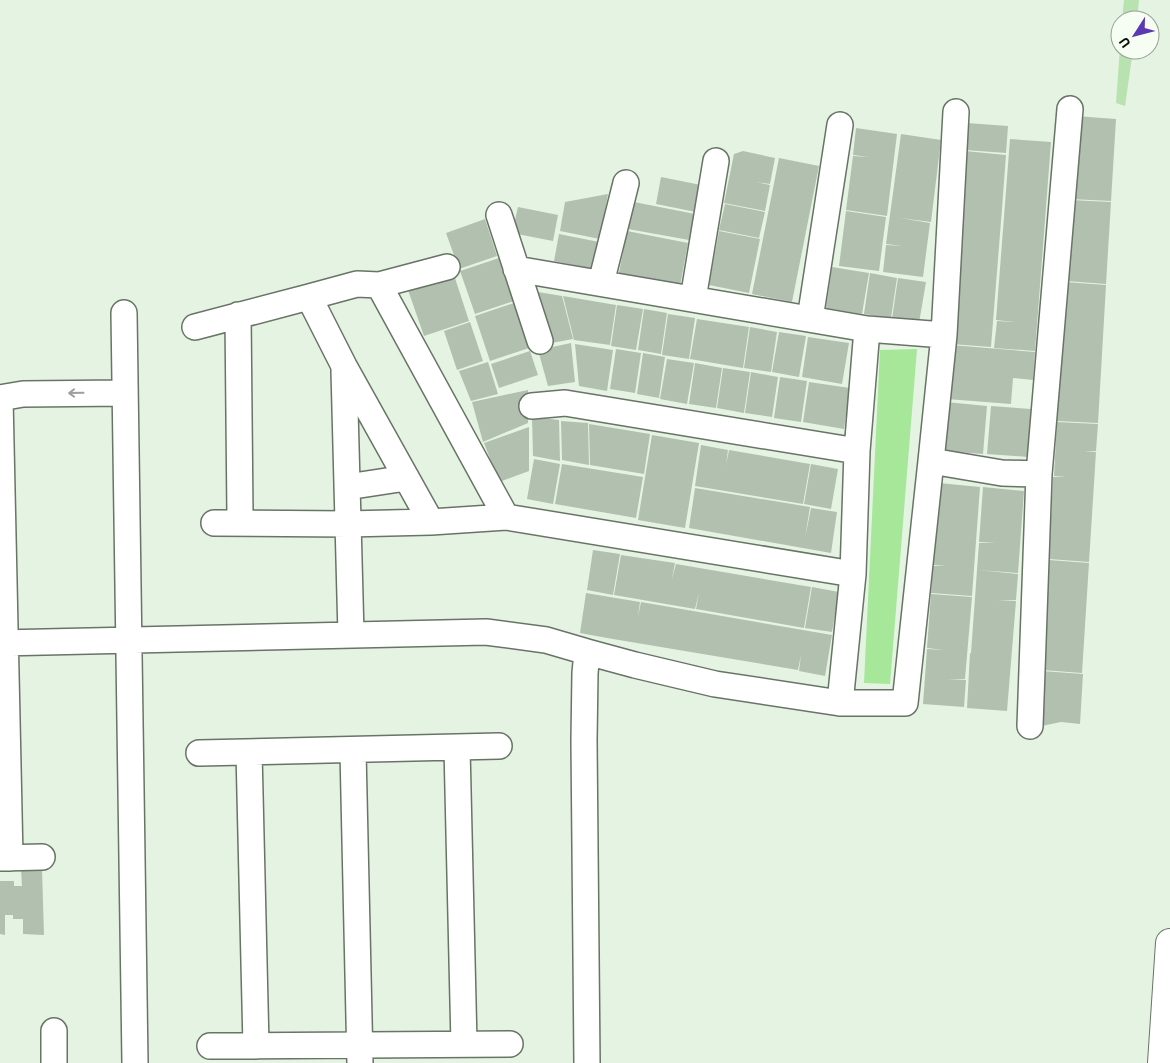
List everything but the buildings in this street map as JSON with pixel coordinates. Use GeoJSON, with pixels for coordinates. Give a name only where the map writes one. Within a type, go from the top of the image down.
{"type":"FeatureCollection","features":[{"type":"Feature","properties":{"kind":"highway"},"geometry":{"type":"LineString","coordinates":[[1162,1063],[1170,943]]}},
{"type":"Feature","properties":{"kind":"street"},"geometry":{"type":"LineString","coordinates":[[1030,726],[1040,474],[1070,109]]}},
{"type":"Feature","properties":{"kind":"street"},"geometry":{"type":"LineString","coordinates":[[2,643],[486,632],[546,640],[635,666],[715,684],[847,703],[905,703],[944,335],[956,112]]}},
{"type":"Feature","properties":{"kind":"street"},"geometry":{"type":"LineString","coordinates":[[810,319],[840,124]]}},
{"type":"Feature","properties":{"kind":"street"},"geometry":{"type":"LineString","coordinates":[[693,299],[716,161]]}},
{"type":"Feature","properties":{"kind":"street"},"geometry":{"type":"LineString","coordinates":[[602,283],[626,183]]}},
{"type":"Feature","properties":{"kind":"street"},"geometry":{"type":"LineString","coordinates":[[499,215],[540,341]]}},
{"type":"Feature","properties":{"kind":"street"},"geometry":{"type":"LineString","coordinates":[[195,327],[358,284],[379,285],[447,267]]}},
{"type":"Feature","properties":{"kind":"street"},"geometry":{"type":"LineString","coordinates":[[516,269],[867,329],[944,335]]}},
{"type":"Feature","properties":{"kind":"street"},"geometry":{"type":"LineString","coordinates":[[379,285],[506,516]]}},
{"type":"Feature","properties":{"kind":"street"},"geometry":{"type":"LineString","coordinates":[[309,297],[344,366],[431,522]]}},
{"type":"Feature","properties":{"kind":"street"},"geometry":{"type":"LineString","coordinates":[[124,313],[135,1063]]}},
{"type":"Feature","properties":{"kind":"street"},"geometry":{"type":"LineString","coordinates":[[238,315],[240,515],[244,522]]}},
{"type":"Feature","properties":{"kind":"street"},"geometry":{"type":"LineString","coordinates":[[847,703],[857,451],[867,329]]}},
{"type":"Feature","properties":{"kind":"street"},"geometry":{"type":"LineString","coordinates":[[344,366],[351,635]]}},
{"type":"Feature","properties":{"kind":"street"},"geometry":{"type":"LineString","coordinates":[[42,857],[5,858],[0,398],[23,394],[125,392]]}},
{"type":"Feature","properties":{"kind":"street"},"geometry":{"type":"LineString","coordinates":[[532,406],[565,403],[857,451]]}},
{"type":"Feature","properties":{"kind":"street"},"geometry":{"type":"LineString","coordinates":[[931,461],[1002,473],[1040,474]]}},
{"type":"Feature","properties":{"kind":"street"},"geometry":{"type":"LineString","coordinates":[[346,487],[406,478]]}},
{"type":"Feature","properties":{"kind":"street"},"geometry":{"type":"LineString","coordinates":[[214,523],[348,524],[431,522],[506,516],[852,574]]}},
{"type":"Feature","properties":{"kind":"street"},"geometry":{"type":"LineString","coordinates":[[587,652],[584,740],[587,1063]]}},
{"type":"Feature","properties":{"kind":"street"},"geometry":{"type":"LineString","coordinates":[[199,753],[353,751],[498,746]]}},
{"type":"Feature","properties":{"kind":"street"},"geometry":{"type":"LineString","coordinates":[[457,748],[464,1044]]}},
{"type":"Feature","properties":{"kind":"street"},"geometry":{"type":"LineString","coordinates":[[353,751],[359,1054]]}},
{"type":"Feature","properties":{"kind":"street"},"geometry":{"type":"LineString","coordinates":[[249,752],[256,1046]]}},
{"type":"Feature","properties":{"kind":"street"},"geometry":{"type":"LineString","coordinates":[[54,1032],[54,1063]]}},
{"type":"Feature","properties":{"kind":"street"},"geometry":{"type":"LineString","coordinates":[[210,1046],[256,1046],[359,1054],[464,1044],[510,1044]]}},
{"type":"Feature","properties":{"kind":"shaded area"},"geometry":{"type":"Polygon","coordinates":[[[1124,0],[1139,0],[1138,10],[1123,10],[1124,0]]]}},
{"type":"Feature","properties":{"kind":"shaded area"},"geometry":{"type":"Polygon","coordinates":[[[1119,60],[1132,60],[1125,106],[1116,103],[1119,60]]]}},
{"type":"Feature","properties":{"kind":"shaded area"},"geometry":{"type":"Polygon","coordinates":[[[917,349],[890,684],[864,683],[880,350],[917,349]]]}}]}
